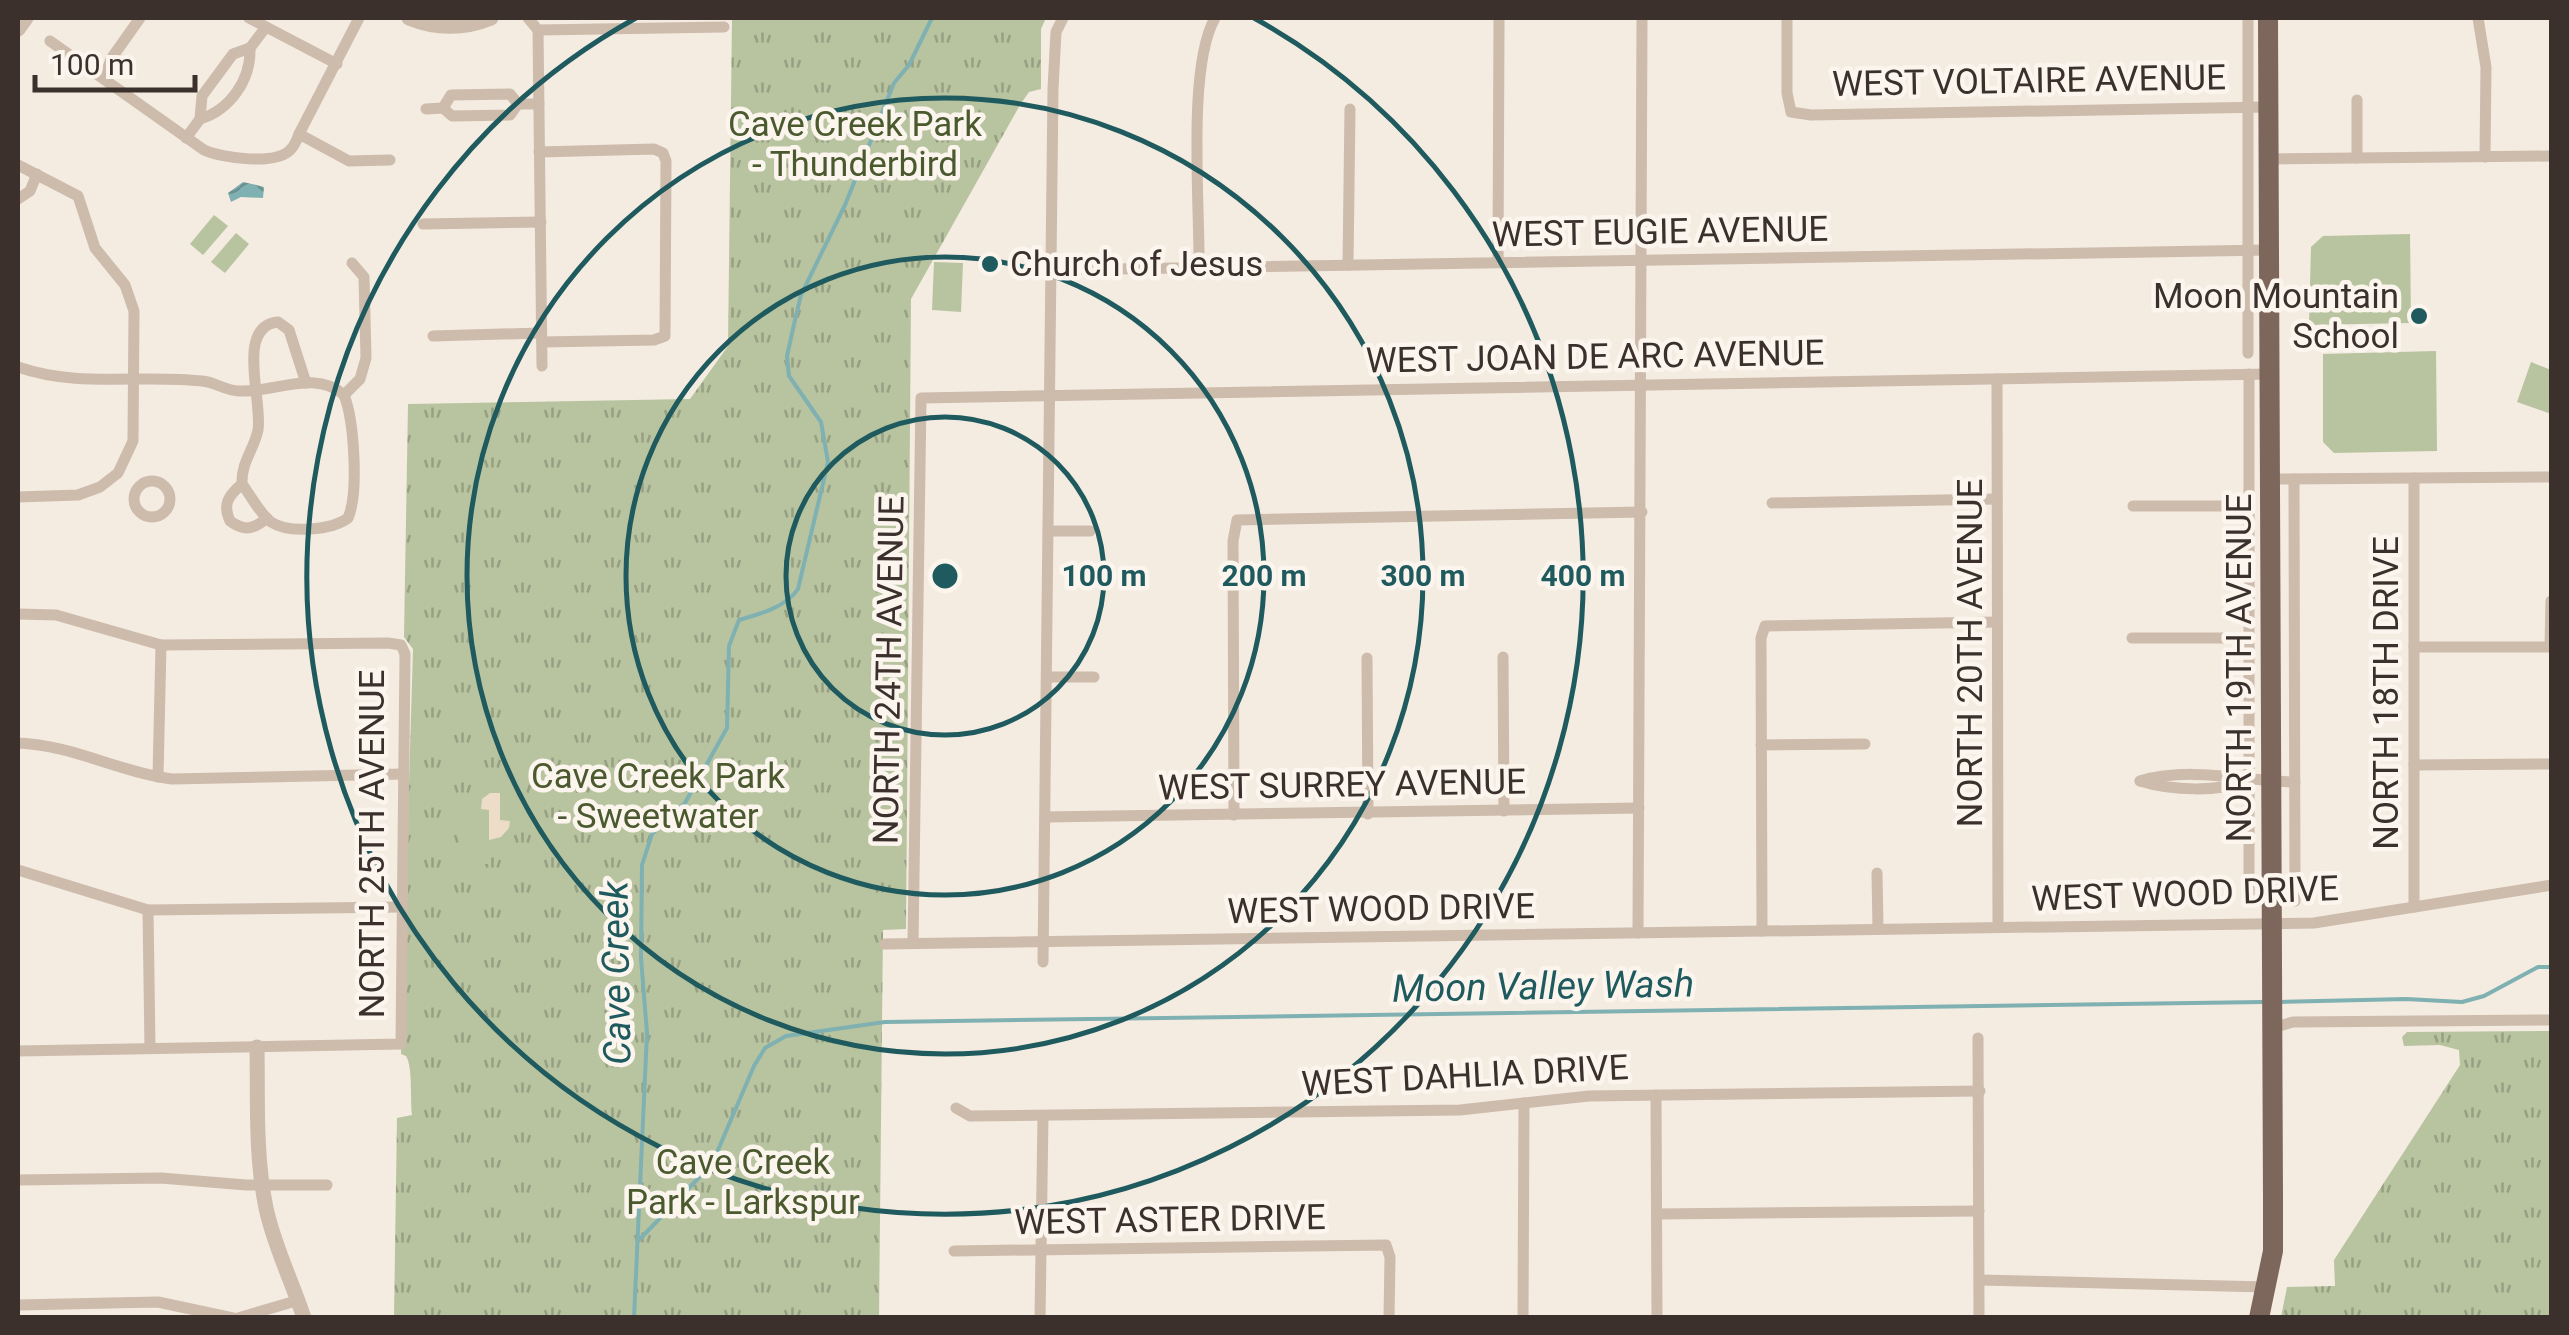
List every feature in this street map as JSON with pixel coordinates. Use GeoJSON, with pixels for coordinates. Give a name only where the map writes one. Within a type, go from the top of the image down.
{"type":"FeatureCollection","features":[{"type":"Feature","properties":{"kind":"main road","name":"NORTH 19TH AVENUE"},"geometry":{"type":"LineString","coordinates":[[2258,19],[2259,107],[2268,159],[2259,250],[2260,374],[2272,480],[2260,781],[2272,923],[2272,1251],[2259,1318]]}},
{"type":"Feature","properties":{"kind":"street"},"geometry":{"type":"LineString","coordinates":[[18,30],[26,18]]}},
{"type":"Feature","properties":{"kind":"street"},"geometry":{"type":"LineString","coordinates":[[104,80],[112,58],[140,18]]}},
{"type":"Feature","properties":{"kind":"street"},"geometry":{"type":"LineString","coordinates":[[250,18],[337,64]]}},
{"type":"Feature","properties":{"kind":"street"},"geometry":{"type":"LineString","coordinates":[[50,41],[186,138],[221,158],[278,158],[291,150],[359,18]]}},
{"type":"Feature","properties":{"kind":"street"},"geometry":{"type":"LineString","coordinates":[[409,18],[445,27],[472,25],[491,18]]}},
{"type":"Feature","properties":{"kind":"street"},"geometry":{"type":"LineString","coordinates":[[528,18],[538,30],[542,366]]}},
{"type":"Feature","properties":{"kind":"street"},"geometry":{"type":"LineString","coordinates":[[1043,962],[1054,48],[1063,18]]}},
{"type":"Feature","properties":{"kind":"street"},"geometry":{"type":"LineString","coordinates":[[1199,268],[1200,75],[1205,40],[1215,18]]}},
{"type":"Feature","properties":{"kind":"street"},"geometry":{"type":"LineString","coordinates":[[1498,262],[1499,18]]}},
{"type":"Feature","properties":{"kind":"street"},"geometry":{"type":"LineString","coordinates":[[1638,933],[1642,18]]}},
{"type":"Feature","properties":{"kind":"street","name":"WEST VOLTAIRE AVENUE"},"geometry":{"type":"LineString","coordinates":[[1788,18],[1787,93],[1791,112],[1811,115],[2259,107]]}},
{"type":"Feature","properties":{"kind":"street"},"geometry":{"type":"LineString","coordinates":[[2478,18],[2486,67],[2485,157]]}},
{"type":"Feature","properties":{"kind":"street"},"geometry":{"type":"LineString","coordinates":[[538,30],[677,22],[724,27]]}},
{"type":"Feature","properties":{"kind":"street"},"geometry":{"type":"LineString","coordinates":[[186,138],[200,119],[202,96],[232,54],[250,48],[266,27]]}},
{"type":"Feature","properties":{"kind":"street"},"geometry":{"type":"LineString","coordinates":[[200,119],[221,112],[250,70],[250,48]]}},
{"type":"Feature","properties":{"kind":"street"},"geometry":{"type":"LineString","coordinates":[[443,108],[451,95],[510,94],[518,104]]}},
{"type":"Feature","properties":{"kind":"street"},"geometry":{"type":"LineString","coordinates":[[2357,100],[2357,158]]}},
{"type":"Feature","properties":{"kind":"street"},"geometry":{"type":"LineString","coordinates":[[518,104],[539,104]]}},
{"type":"Feature","properties":{"kind":"street"},"geometry":{"type":"LineString","coordinates":[[426,109],[443,108],[452,116],[510,115],[518,104]]}},
{"type":"Feature","properties":{"kind":"street","name":"NORTH 19TH AVENUE"},"geometry":{"type":"LineString","coordinates":[[2248,354],[2259,250],[2259,107]]}},
{"type":"Feature","properties":{"kind":"street"},"geometry":{"type":"LineString","coordinates":[[1348,265],[1350,109]]}},
{"type":"Feature","properties":{"kind":"street"},"geometry":{"type":"LineString","coordinates":[[299,134],[349,160],[390,160]]}},
{"type":"Feature","properties":{"kind":"street"},"geometry":{"type":"LineString","coordinates":[[434,336],[654,340],[665,336],[663,153],[654,149],[539,152]]}},
{"type":"Feature","properties":{"kind":"street"},"geometry":{"type":"LineString","coordinates":[[2268,159],[2552,156]]}},
{"type":"Feature","properties":{"kind":"street"},"geometry":{"type":"LineString","coordinates":[[18,165],[69,189],[83,204],[95,248],[128,293],[134,311],[133,440],[118,474],[100,487],[78,495],[18,497]]}},
{"type":"Feature","properties":{"kind":"street"},"geometry":{"type":"LineString","coordinates":[[18,199],[30,191],[37,174]]}},
{"type":"Feature","properties":{"kind":"street"},"geometry":{"type":"LineString","coordinates":[[423,224],[541,222]]}},
{"type":"Feature","properties":{"kind":"street","name":"WEST EUGIE AVENUE"},"geometry":{"type":"LineString","coordinates":[[1052,270],[2259,250]]}},
{"type":"Feature","properties":{"kind":"street"},"geometry":{"type":"LineString","coordinates":[[344,394],[360,379],[366,358],[364,277],[352,262]]}},
{"type":"Feature","properties":{"kind":"street"},"geometry":{"type":"LineString","coordinates":[[18,367],[55,377],[204,381],[241,392],[256,389],[306,383],[328,384],[344,394],[350,418],[352,498],[348,518],[330,527],[284,527],[267,518],[242,484],[244,461],[259,426],[256,389],[253,361],[260,330],[267,323],[278,322],[289,330],[306,383]]}},
{"type":"Feature","properties":{"kind":"street","name":"NORTH 19TH AVENUE"},"geometry":{"type":"LineString","coordinates":[[2250,895],[2260,781],[2248,638],[2248,506],[2260,374]]}},
{"type":"Feature","properties":{"kind":"street","name":"WEST JOAN DE ARC AVENUE"},"geometry":{"type":"LineString","coordinates":[[921,398],[2260,374]]}},
{"type":"Feature","properties":{"kind":"street","name":"NORTH 20TH AVENUE"},"geometry":{"type":"LineString","coordinates":[[1996,379],[1998,927]]}},
{"type":"Feature","properties":{"kind":"street","name":"NORTH 24TH AVENUE"},"geometry":{"type":"LineString","coordinates":[[913,943],[921,398]]}},
{"type":"Feature","properties":{"kind":"street"},"geometry":{"type":"LineString","coordinates":[[118,474],[138,488]]}},
{"type":"Feature","properties":{"kind":"street"},"geometry":{"type":"LineString","coordinates":[[2272,480],[2552,477]]}},
{"type":"Feature","properties":{"kind":"street","name":"NORTH 18TH DRIVE"},"geometry":{"type":"LineString","coordinates":[[2414,478],[2414,908]]}},
{"type":"Feature","properties":{"kind":"street","name":"NORTH 19TH AVENUE"},"geometry":{"type":"LineString","coordinates":[[2294,479],[2295,901]]}},
{"type":"Feature","properties":{"kind":"street"},"geometry":{"type":"LineString","coordinates":[[242,484],[226,504],[230,521],[256,528],[267,518]]}},
{"type":"Feature","properties":{"kind":"street"},"geometry":{"type":"LineString","coordinates":[[1772,503],[1997,500]]}},
{"type":"Feature","properties":{"kind":"street"},"geometry":{"type":"LineString","coordinates":[[2133,506],[2248,506]]}},
{"type":"Feature","properties":{"kind":"street"},"geometry":{"type":"LineString","coordinates":[[1234,815],[1237,520],[1642,512]]}},
{"type":"Feature","properties":{"kind":"street"},"geometry":{"type":"LineString","coordinates":[[1048,531],[1090,532]]}},
{"type":"Feature","properties":{"kind":"street"},"geometry":{"type":"LineString","coordinates":[[2414,647],[2551,647],[2551,601]]}},
{"type":"Feature","properties":{"kind":"street"},"geometry":{"type":"LineString","coordinates":[[18,614],[56,615],[162,646],[158,777]]}},
{"type":"Feature","properties":{"kind":"street"},"geometry":{"type":"LineString","coordinates":[[1762,931],[1760,638],[1766,626],[1996,622]]}},
{"type":"Feature","properties":{"kind":"street"},"geometry":{"type":"LineString","coordinates":[[2132,638],[2248,638]]}},
{"type":"Feature","properties":{"kind":"street","name":"NORTH 25TH AVENUE"},"geometry":{"type":"LineString","coordinates":[[162,646],[401,645],[405,654],[401,1044],[257,1046]]}},
{"type":"Feature","properties":{"kind":"street"},"geometry":{"type":"LineString","coordinates":[[1504,657],[1504,810]]}},
{"type":"Feature","properties":{"kind":"street"},"geometry":{"type":"LineString","coordinates":[[1367,658],[1368,814]]}},
{"type":"Feature","properties":{"kind":"street"},"geometry":{"type":"LineString","coordinates":[[1047,676],[1094,676]]}},
{"type":"Feature","properties":{"kind":"street"},"geometry":{"type":"LineString","coordinates":[[18,743],[46,744],[158,777],[404,774]]}},
{"type":"Feature","properties":{"kind":"street"},"geometry":{"type":"LineString","coordinates":[[1761,745],[1865,744]]}},
{"type":"Feature","properties":{"kind":"street"},"geometry":{"type":"LineString","coordinates":[[2414,764],[2552,764]]}},
{"type":"Feature","properties":{"kind":"street"},"geometry":{"type":"LineString","coordinates":[[2260,781],[2234,786],[2159,787],[2140,781],[2157,776],[2234,776],[2295,782]]}},
{"type":"Feature","properties":{"kind":"street","name":"WEST SURREY AVENUE"},"geometry":{"type":"LineString","coordinates":[[1045,817],[1639,808]]}},
{"type":"Feature","properties":{"kind":"street"},"geometry":{"type":"LineString","coordinates":[[18,870],[148,910],[402,907]]}},
{"type":"Feature","properties":{"kind":"street"},"geometry":{"type":"LineString","coordinates":[[1877,873],[1878,928]]}},
{"type":"Feature","properties":{"kind":"street","name":"WEST WOOD DRIVE"},"geometry":{"type":"LineString","coordinates":[[884,944],[2314,924],[2552,885]]}},
{"type":"Feature","properties":{"kind":"street"},"geometry":{"type":"LineString","coordinates":[[148,910],[150,1048]]}},
{"type":"Feature","properties":{"kind":"street"},"geometry":{"type":"LineString","coordinates":[[2272,1020],[2552,1024]]}},
{"type":"Feature","properties":{"kind":"street"},"geometry":{"type":"LineString","coordinates":[[1978,1038],[1979,1318]]}},
{"type":"Feature","properties":{"kind":"street"},"geometry":{"type":"LineString","coordinates":[[18,1051],[257,1046],[262,1185],[270,1226],[304,1318]]}},
{"type":"Feature","properties":{"kind":"street","name":"WEST DAHLIA DRIVE"},"geometry":{"type":"LineString","coordinates":[[956,1108],[970,1116],[1460,1110],[1576,1096],[1980,1091]]}},
{"type":"Feature","properties":{"kind":"street"},"geometry":{"type":"LineString","coordinates":[[1656,1095],[1656,1318]]}},
{"type":"Feature","properties":{"kind":"street"},"geometry":{"type":"LineString","coordinates":[[1522,1318],[1524,1104]]}},
{"type":"Feature","properties":{"kind":"street"},"geometry":{"type":"LineString","coordinates":[[1040,1318],[1043,1116]]}},
{"type":"Feature","properties":{"kind":"street"},"geometry":{"type":"LineString","coordinates":[[18,1180],[161,1178],[327,1185]]}},
{"type":"Feature","properties":{"kind":"street"},"geometry":{"type":"LineString","coordinates":[[1657,1214],[1979,1211]]}},
{"type":"Feature","properties":{"kind":"street","name":"WEST ASTER DRIVE"},"geometry":{"type":"LineString","coordinates":[[954,1251],[1386,1245],[1390,1258],[1389,1318]]}},
{"type":"Feature","properties":{"kind":"street"},"geometry":{"type":"LineString","coordinates":[[1978,1280],[2266,1287]]}},
{"type":"Feature","properties":{"kind":"street"},"geometry":{"type":"LineString","coordinates":[[18,1305],[158,1302],[236,1318],[298,1300]]}},
{"type":"Feature","properties":{"kind":"green space","name":"Cave Creek Park - Sweetwater"},"geometry":{"type":"Polygon","coordinates":[[[732,18],[1046,18],[1041,29],[1041,89],[1029,92],[1020,105],[911,299],[906,929],[883,930],[879,1317],[394,1318],[397,1118],[412,1115],[410,1068],[406,1056],[401,1054],[413,649],[404,637],[408,404],[690,399],[728,346],[732,18]]]}},
{"type":"Feature","properties":{"kind":"green space"},"geometry":{"type":"Polygon","coordinates":[[[214,215],[228,226],[203,255],[190,244],[214,215]]]}},
{"type":"Feature","properties":{"kind":"green space"},"geometry":{"type":"Polygon","coordinates":[[[236,233],[249,244],[225,273],[211,262],[236,233]]]}},
{"type":"Feature","properties":{"kind":"green space"},"geometry":{"type":"Polygon","coordinates":[[[2410,234],[2411,323],[2309,325],[2311,247],[2323,236],[2410,234]]]}},
{"type":"Feature","properties":{"kind":"green space"},"geometry":{"type":"Polygon","coordinates":[[[934,262],[963,263],[961,312],[932,310],[934,262]]]}},
{"type":"Feature","properties":{"kind":"green space"},"geometry":{"type":"Polygon","coordinates":[[[2436,351],[2437,451],[2334,453],[2323,442],[2323,354],[2436,351]]]}},
{"type":"Feature","properties":{"kind":"green space"},"geometry":{"type":"Polygon","coordinates":[[[2531,362],[2551,370],[2551,414],[2517,402],[2531,362]]]}},
{"type":"Feature","properties":{"kind":"green space"},"geometry":{"type":"Polygon","coordinates":[[[500,782],[524,782],[524,821],[500,821],[500,782]]]}},
{"type":"Feature","properties":{"kind":"green space"},"geometry":{"type":"Polygon","coordinates":[[[461,809],[489,809],[489,864],[461,864],[461,809]]]}},
{"type":"Feature","properties":{"kind":"green space"},"geometry":{"type":"Polygon","coordinates":[[[2551,1031],[2551,1317],[2281,1317],[2287,1287],[2335,1286],[2334,1260],[2460,1065],[2459,1050],[2440,1045],[2404,1046],[2402,1037],[2407,1032],[2551,1031]]]}},
{"type":"Feature","properties":{"kind":"shaded area"},"geometry":{"type":"Polygon","coordinates":[[[490,793],[500,793],[500,820],[510,821],[501,837],[489,840],[489,810],[481,809],[482,799],[490,793]]]}},
{"type":"Feature","properties":{"kind":"water"},"geometry":{"type":"Polygon","coordinates":[[[243,182],[264,187],[263,198],[241,197],[231,202],[228,193],[243,182]]]}},
{"type":"Feature","properties":{"kind":"waterway","name":"Cave Creek"},"geometry":{"type":"LineString","coordinates":[[634,1318],[647,1033],[641,958],[642,865],[652,834],[685,803],[727,728],[729,646],[739,620],[780,605],[798,589],[828,462],[821,422],[789,376],[787,356],[795,320],[801,295],[845,205],[894,83],[909,65],[932,18]]}},
{"type":"Feature","properties":{"kind":"waterway","name":"Moon Valley Wash"},"geometry":{"type":"LineString","coordinates":[[2277,1002],[2462,1002],[2484,996],[2538,967],[2552,967]]}},
{"type":"Feature","properties":{"kind":"waterway","name":"Moon Valley Wash"},"geometry":{"type":"LineString","coordinates":[[639,1240],[712,1164],[754,1066],[765,1048],[786,1036],[885,1022],[2263,1002]]}},
{"type":"Feature","properties":{"kind":"place","name":"Church of Jesus"},"geometry":{"type":"Point","coordinates":[990,264]}},
{"type":"Feature","properties":{"kind":"place","name":"Moon Mountain School"},"geometry":{"type":"Point","coordinates":[2419,316]}},
{"type":"Feature","properties":{"kind":"park label","name":"Cave Creek Park - Thunderbird"},"geometry":{"type":"Point","coordinates":[855,144]}},
{"type":"Feature","properties":{"kind":"park label","name":"Cave Creek Park - Larkspur"},"geometry":{"type":"Point","coordinates":[743,1182]}}]}
